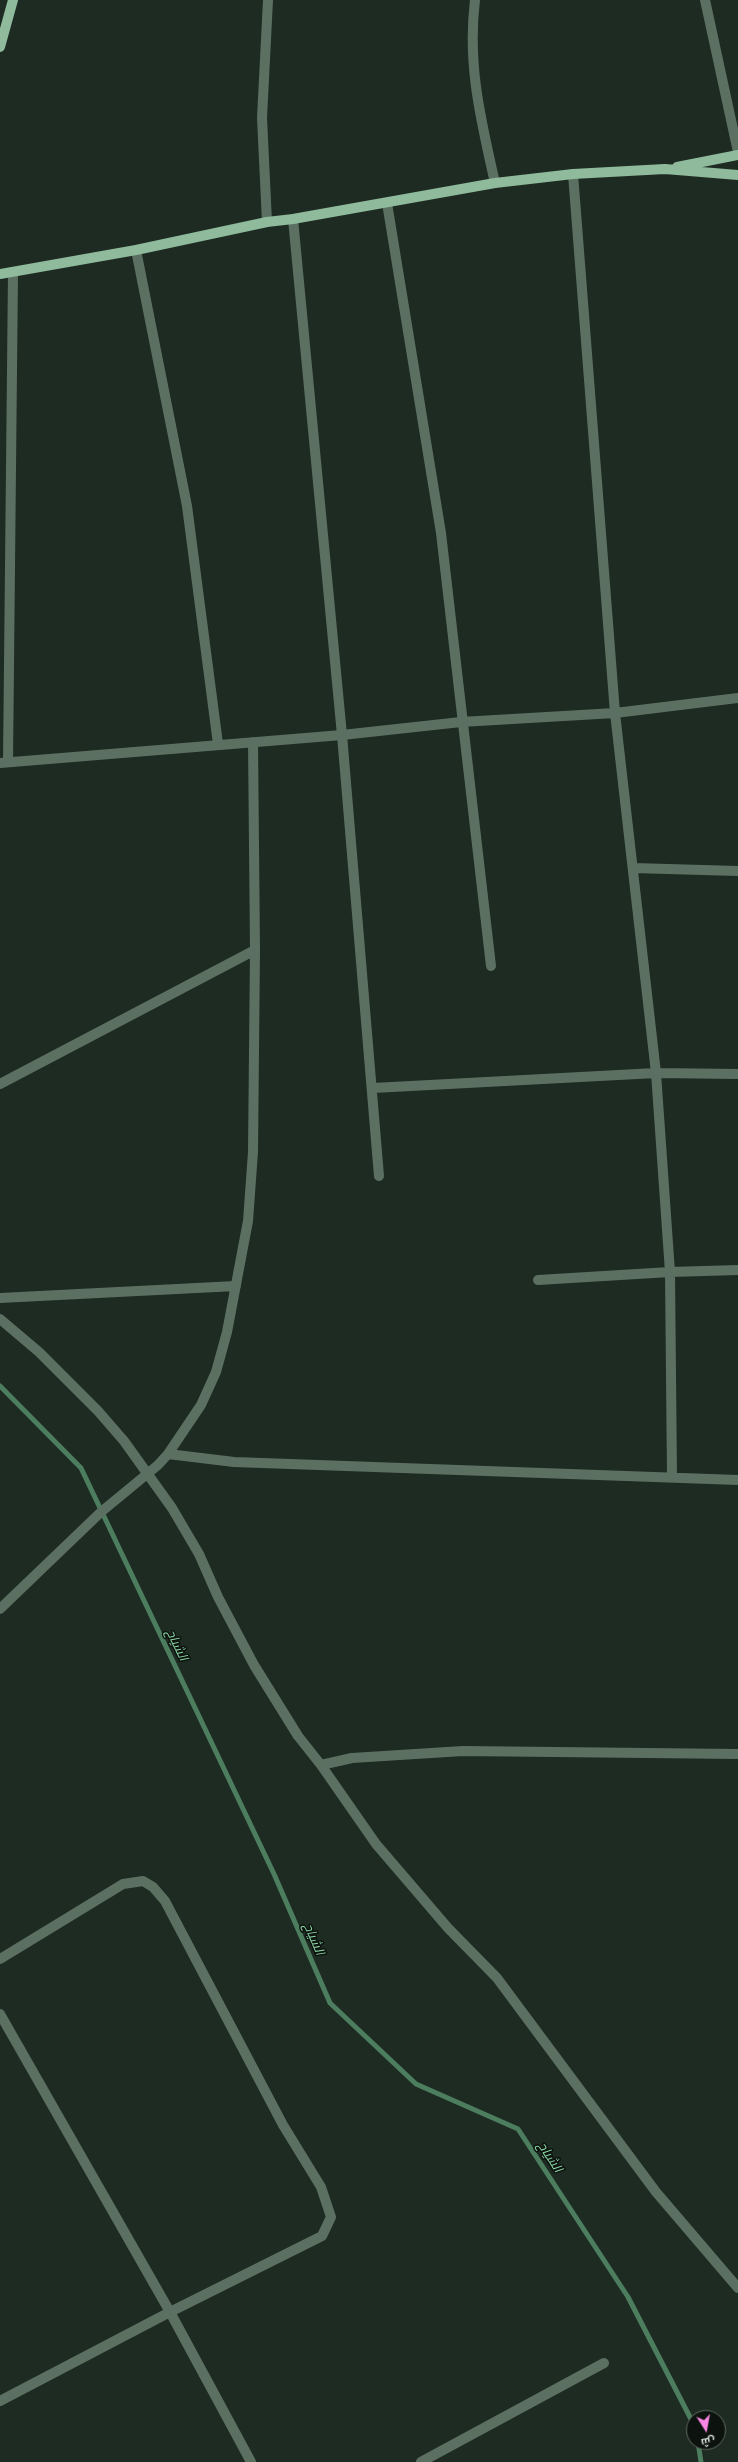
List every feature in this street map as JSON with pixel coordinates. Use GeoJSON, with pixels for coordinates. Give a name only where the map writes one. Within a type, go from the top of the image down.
{"type":"FeatureCollection","features":[{"type":"Feature","properties":{"kind":"main road"},"geometry":{"type":"LineString","coordinates":[[0,47],[13,0]]}},
{"type":"Feature","properties":{"kind":"main road"},"geometry":{"type":"LineString","coordinates":[[665,170],[738,154]]}},
{"type":"Feature","properties":{"kind":"main road"},"geometry":{"type":"LineString","coordinates":[[0,274],[136,250],[267,222],[293,220],[495,183],[573,174],[665,170],[738,175]]}},
{"type":"Feature","properties":{"kind":"street"},"geometry":{"type":"LineString","coordinates":[[267,222],[262,118],[268,0]]}},
{"type":"Feature","properties":{"kind":"street"},"geometry":{"type":"LineString","coordinates":[[475,0],[472,26],[474,88],[495,183]]}},
{"type":"Feature","properties":{"kind":"street"},"geometry":{"type":"LineString","coordinates":[[706,0],[738,154]]}},
{"type":"Feature","properties":{"kind":"street"},"geometry":{"type":"LineString","coordinates":[[573,174],[615,713],[656,1073],[670,1272],[672,1477]]}},
{"type":"Feature","properties":{"kind":"street"},"geometry":{"type":"LineString","coordinates":[[387,203],[441,533],[461,722],[491,966]]}},
{"type":"Feature","properties":{"kind":"street"},"geometry":{"type":"LineString","coordinates":[[293,220],[342,735],[373,1088],[378,1176]]}},
{"type":"Feature","properties":{"kind":"street"},"geometry":{"type":"LineString","coordinates":[[136,250],[187,506],[218,744]]}},
{"type":"Feature","properties":{"kind":"street"},"geometry":{"type":"LineString","coordinates":[[13,272],[4,763],[218,744],[342,735],[461,722],[615,713],[738,698]]}},
{"type":"Feature","properties":{"kind":"street"},"geometry":{"type":"LineString","coordinates":[[0,1609],[101,1512],[149,1473],[168,1454],[201,1405],[216,1372],[227,1332],[248,1221],[253,1152],[256,950],[253,742]]}},
{"type":"Feature","properties":{"kind":"street"},"geometry":{"type":"LineString","coordinates":[[633,868],[738,871]]}},
{"type":"Feature","properties":{"kind":"street"},"geometry":{"type":"LineString","coordinates":[[0,1084],[256,950]]}},
{"type":"Feature","properties":{"kind":"street"},"geometry":{"type":"LineString","coordinates":[[373,1088],[656,1073],[738,1074]]}},
{"type":"Feature","properties":{"kind":"street"},"geometry":{"type":"LineString","coordinates":[[538,1280],[670,1272],[738,1270]]}},
{"type":"Feature","properties":{"kind":"street"},"geometry":{"type":"LineString","coordinates":[[0,1298],[236,1286]]}},
{"type":"Feature","properties":{"kind":"street"},"geometry":{"type":"LineString","coordinates":[[0,1319],[39,1352],[98,1410],[149,1473],[199,1554],[218,1596],[254,1665],[298,1736],[321,1765],[376,1844],[448,1928],[497,1978],[656,2192],[738,2288]]}},
{"type":"Feature","properties":{"kind":"street"},"geometry":{"type":"LineString","coordinates":[[168,1454],[234,1462],[738,1480]]}},
{"type":"Feature","properties":{"kind":"street"},"geometry":{"type":"LineString","coordinates":[[321,1765],[352,1758],[463,1751],[738,1754]]}},
{"type":"Feature","properties":{"kind":"street"},"geometry":{"type":"LineString","coordinates":[[0,1959],[123,1884],[143,1881],[153,1887],[165,1901],[283,2125],[321,2187],[330,2217],[322,2236],[170,2312],[0,2401]]}},
{"type":"Feature","properties":{"kind":"street"},"geometry":{"type":"LineString","coordinates":[[0,2014],[170,2312],[251,2462]]}},
{"type":"Feature","properties":{"kind":"street"},"geometry":{"type":"LineString","coordinates":[[421,2462],[604,2363]]}},
{"type":"Feature","properties":{"kind":"waterway","name":"الشياح"},"geometry":{"type":"LineString","coordinates":[[0,1386],[81,1468],[274,1874],[330,2003],[416,2084],[518,2129],[628,2297],[686,2410]]}},
{"type":"Feature","properties":{"kind":"waterway","name":"الشياح"},"geometry":{"type":"LineString","coordinates":[[699,2450],[701,2462]]}}]}
